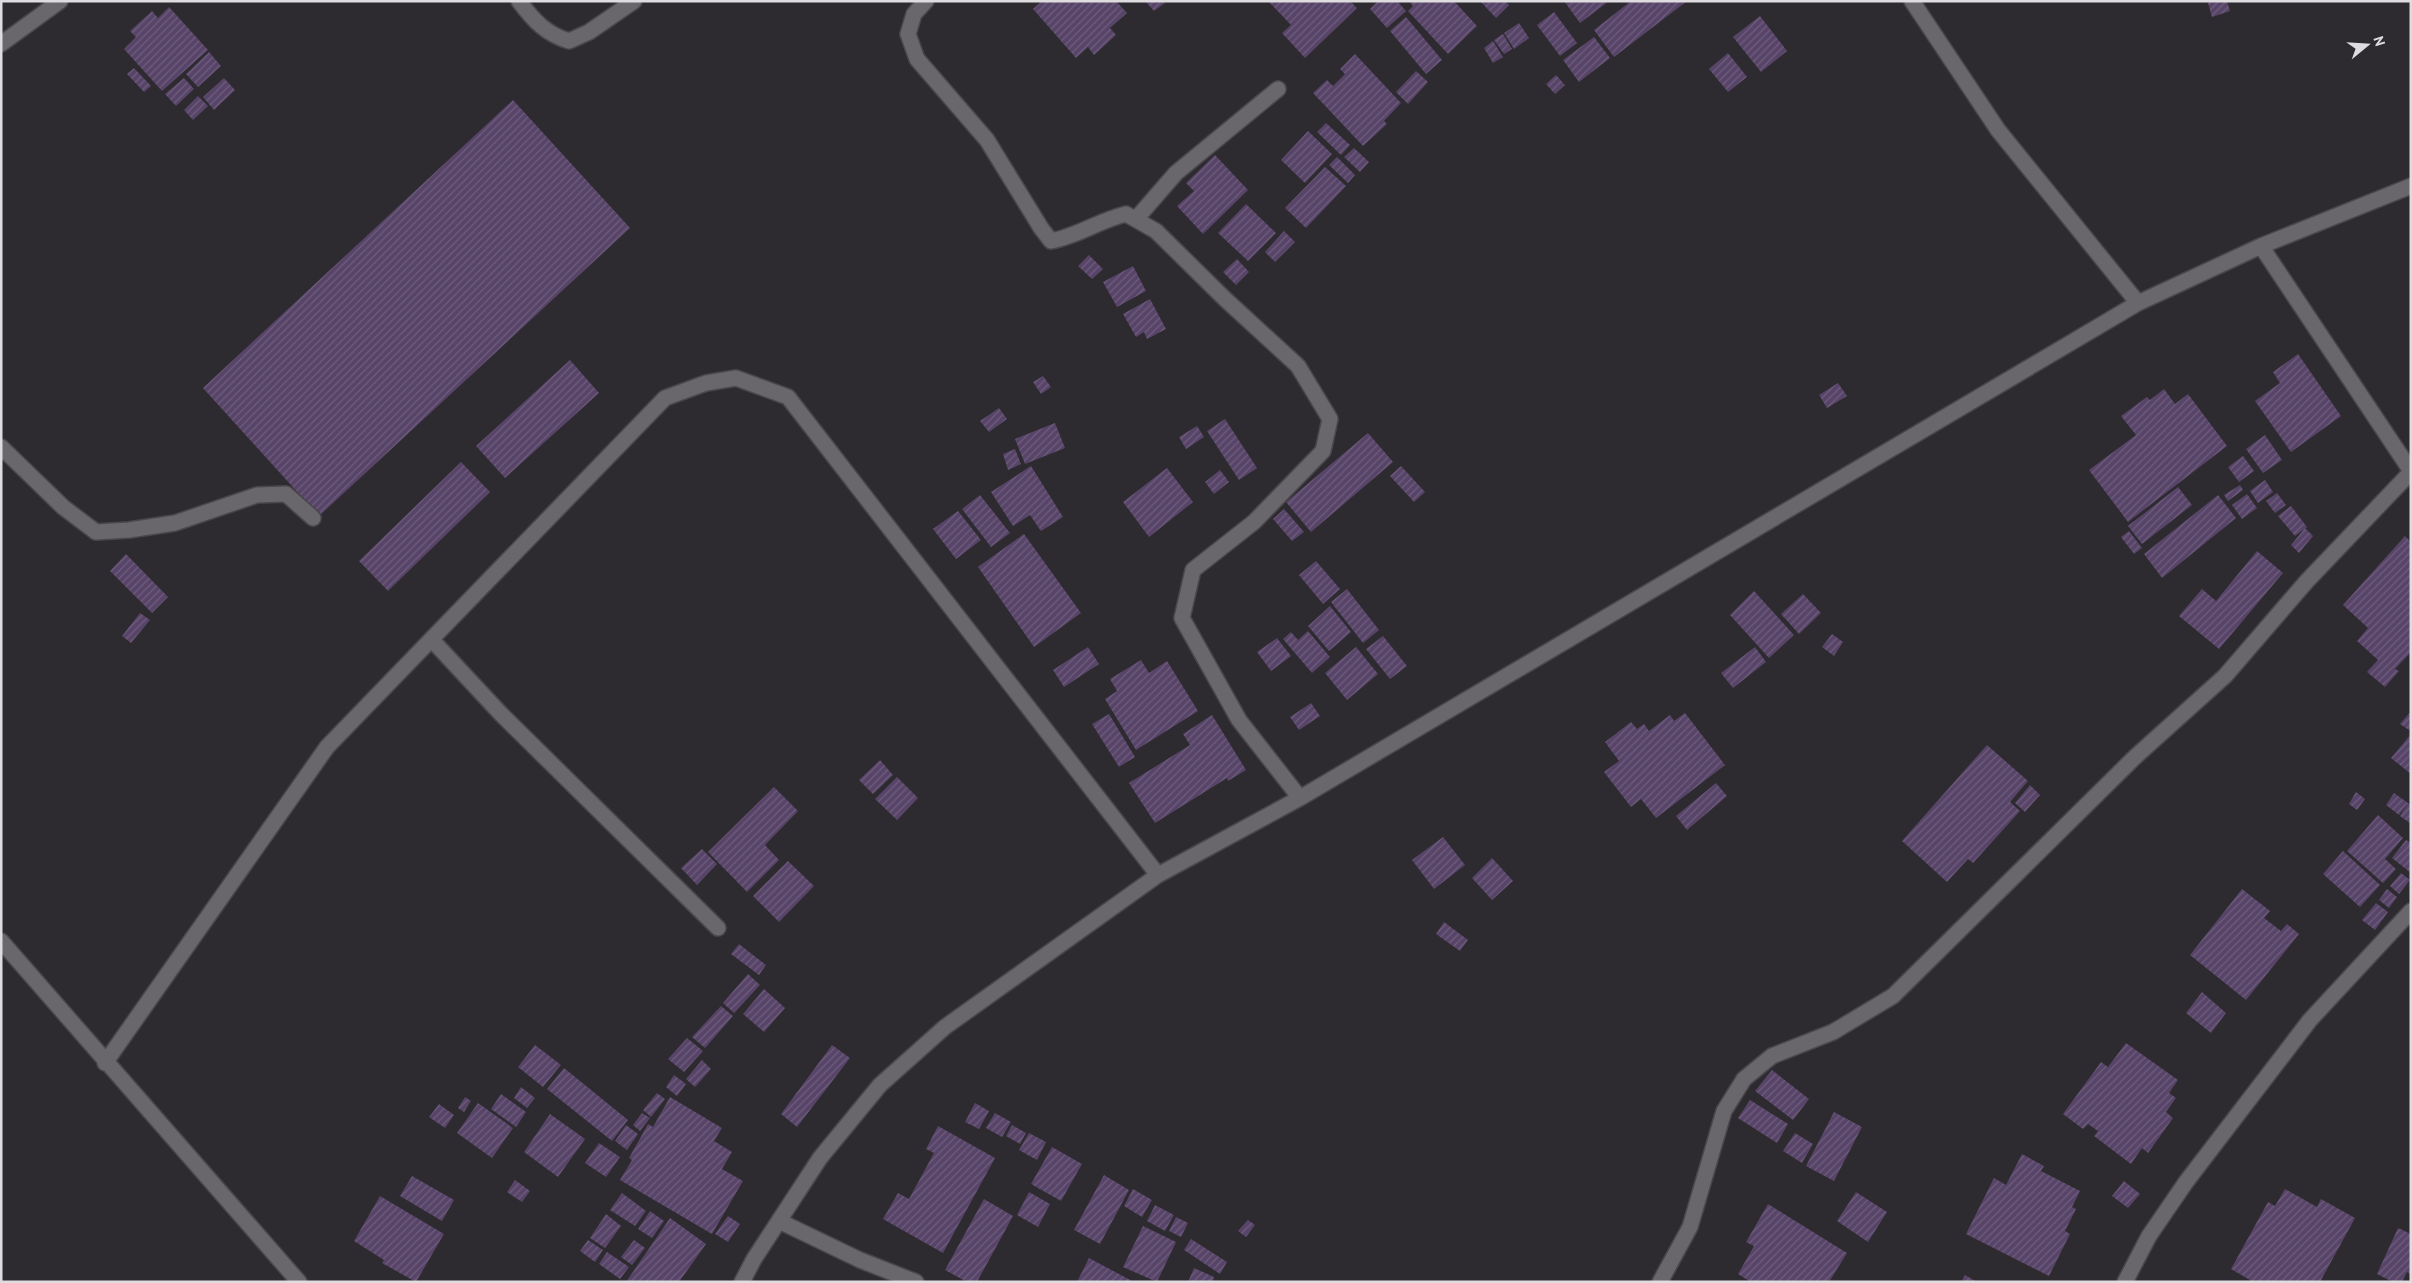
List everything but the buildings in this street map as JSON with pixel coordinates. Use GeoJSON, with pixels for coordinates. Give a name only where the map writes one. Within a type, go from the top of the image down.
{"type":"FeatureCollection","features":[{"type":"Feature","properties":{"kind":"street"},"geometry":{"type":"LineString","coordinates":[[1,44],[60,1]]}},
{"type":"Feature","properties":{"kind":"street"},"geometry":{"type":"LineString","coordinates":[[520,1],[534,21],[552,36],[569,41],[589,32],[634,1]]}},
{"type":"Feature","properties":{"kind":"street"},"geometry":{"type":"LineString","coordinates":[[926,1],[914,14],[908,34],[917,59],[987,140],[1041,228],[1052,241],[1068,238],[1114,216],[1126,214],[1156,231],[1225,300],[1298,366],[1330,419],[1323,451],[1254,522],[1193,570],[1182,618],[1239,720],[1300,798]]}},
{"type":"Feature","properties":{"kind":"street"},"geometry":{"type":"LineString","coordinates":[[1912,1],[1998,130],[2138,303]]}},
{"type":"Feature","properties":{"kind":"street"},"geometry":{"type":"LineString","coordinates":[[1136,220],[1176,173],[1278,89]]}},
{"type":"Feature","properties":{"kind":"street"},"geometry":{"type":"LineString","coordinates":[[742,1282],[754,1259],[820,1158],[880,1085],[945,1026],[1158,875],[1300,798],[2138,303],[2261,246],[2411,186]]}},
{"type":"Feature","properties":{"kind":"street"},"geometry":{"type":"LineString","coordinates":[[1660,1282],[1690,1227],[1724,1110],[1744,1079],[1772,1056],[1833,1032],[1893,996],[2135,757],[2225,676],[2306,582],[2411,472],[2261,246]]}},
{"type":"Feature","properties":{"kind":"street"},"geometry":{"type":"LineString","coordinates":[[106,1062],[326,747],[666,398],[706,383],[736,378],[788,397],[1158,875]]}},
{"type":"Feature","properties":{"kind":"street"},"geometry":{"type":"LineString","coordinates":[[1,447],[63,508],[96,532],[129,530],[175,523],[257,495],[286,494],[313,518]]}},
{"type":"Feature","properties":{"kind":"street"},"geometry":{"type":"LineString","coordinates":[[432,640],[500,714],[718,928]]}},
{"type":"Feature","properties":{"kind":"street"},"geometry":{"type":"LineString","coordinates":[[2125,1282],[2150,1236],[2186,1182],[2310,1020],[2411,911]]}},
{"type":"Feature","properties":{"kind":"street"},"geometry":{"type":"LineString","coordinates":[[1,941],[299,1282]]}},
{"type":"Feature","properties":{"kind":"street"},"geometry":{"type":"LineString","coordinates":[[779,1221],[860,1260],[916,1282]]}}]}
